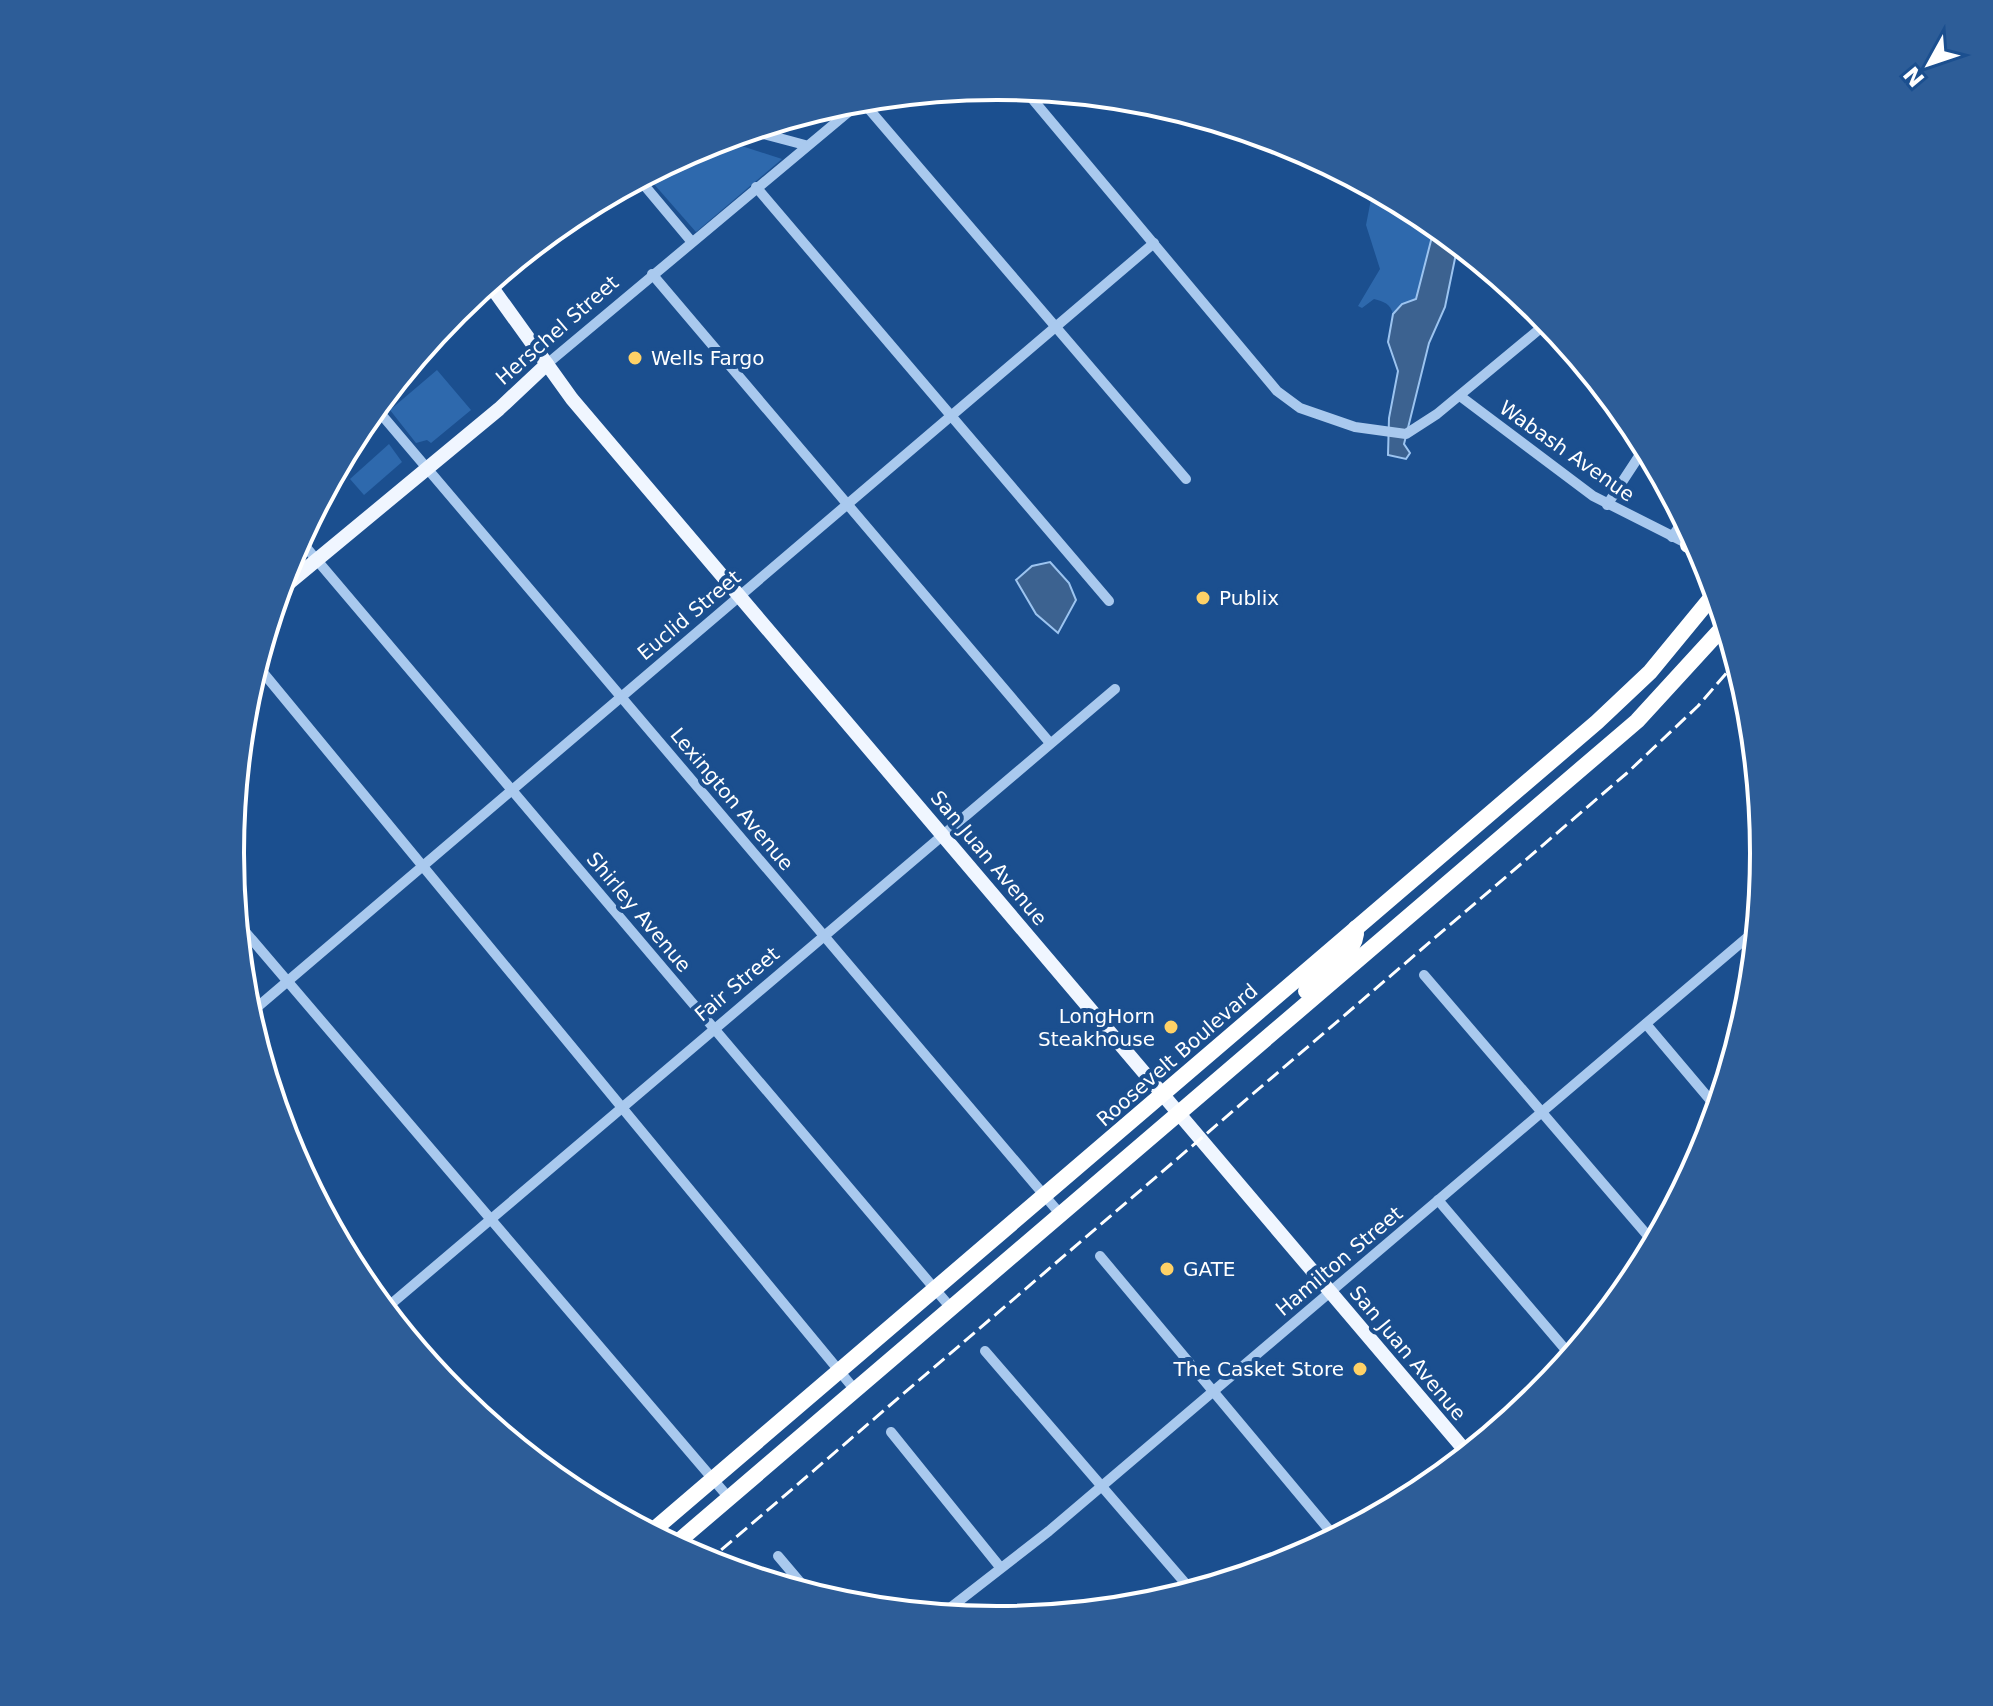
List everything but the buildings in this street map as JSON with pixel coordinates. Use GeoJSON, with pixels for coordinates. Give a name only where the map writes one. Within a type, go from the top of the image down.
{"type":"FeatureCollection","features":[{"type":"Feature","properties":{"kind":"highway","name":"Roosevelt Boulevard"},"geometry":{"type":"LineString","coordinates":[[659,1526],[1597,722],[1650,672],[1707,603]]}},
{"type":"Feature","properties":{"kind":"highway"},"geometry":{"type":"LineString","coordinates":[[683,1537],[1637,721],[1717,634]]}},
{"type":"Feature","properties":{"kind":"highway"},"geometry":{"type":"LineString","coordinates":[[1569,779],[1595,740],[1597,722],[1613,725],[1637,721]]}},
{"type":"Feature","properties":{"kind":"highway"},"geometry":{"type":"LineString","coordinates":[[1292,1016],[1307,989],[1351,950],[1357,938],[1356,928]]}},
{"type":"Feature","properties":{"kind":"main road","name":"San Juan Avenue"},"geometry":{"type":"LineString","coordinates":[[495,292],[547,364],[740,596],[1461,1445]]}},
{"type":"Feature","properties":{"kind":"main road","name":"Herschel Street"},"geometry":{"type":"LineString","coordinates":[[296,578],[428,469],[547,364]]}},
{"type":"Feature","properties":{"kind":"street"},"geometry":{"type":"LineString","coordinates":[[1035,102],[1286,400],[1355,427],[1406,434],[1460,396],[1538,330]]}},
{"type":"Feature","properties":{"kind":"street"},"geometry":{"type":"LineString","coordinates":[[872,110],[1054,328],[1186,479]]}},
{"type":"Feature","properties":{"kind":"street","name":"Herschel Street"},"geometry":{"type":"LineString","coordinates":[[547,364],[843,116]]}},
{"type":"Feature","properties":{"kind":"street"},"geometry":{"type":"LineString","coordinates":[[769,135],[805,145]]}},
{"type":"Feature","properties":{"kind":"street"},"geometry":{"type":"LineString","coordinates":[[646,187],[691,241]]}},
{"type":"Feature","properties":{"kind":"street"},"geometry":{"type":"LineString","coordinates":[[756,187],[1109,601]]}},
{"type":"Feature","properties":{"kind":"street","name":"Euclid Street"},"geometry":{"type":"LineString","coordinates":[[259,1005],[1154,243]]}},
{"type":"Feature","properties":{"kind":"street"},"geometry":{"type":"LineString","coordinates":[[652,274],[1050,743]]}},
{"type":"Feature","properties":{"kind":"street","name":"Wabash Avenue"},"geometry":{"type":"LineString","coordinates":[[1460,396],[1607,505],[1681,541]]}},
{"type":"Feature","properties":{"kind":"street","name":"Lexington Avenue"},"geometry":{"type":"LineString","coordinates":[[383,417],[1061,1215]]}},
{"type":"Feature","properties":{"kind":"street"},"geometry":{"type":"LineString","coordinates":[[1607,505],[1638,458]]}},
{"type":"Feature","properties":{"kind":"street"},"geometry":{"type":"LineString","coordinates":[[1672,537],[1677,530]]}},
{"type":"Feature","properties":{"kind":"street","name":"Shirley Avenue"},"geometry":{"type":"LineString","coordinates":[[308,550],[951,1308]]}},
{"type":"Feature","properties":{"kind":"street"},"geometry":{"type":"LineString","coordinates":[[265,675],[855,1390]]}},
{"type":"Feature","properties":{"kind":"street","name":"Fair Street"},"geometry":{"type":"LineString","coordinates":[[393,1302],[1115,689]]}},
{"type":"Feature","properties":{"kind":"street"},"geometry":{"type":"LineString","coordinates":[[248,935],[729,1498]]}},
{"type":"Feature","properties":{"kind":"street","name":"Hamilton Street"},"geometry":{"type":"LineString","coordinates":[[954,1604],[1101,1487],[1744,940]]}},
{"type":"Feature","properties":{"kind":"street"},"geometry":{"type":"LineString","coordinates":[[1424,975],[1646,1234]]}},
{"type":"Feature","properties":{"kind":"street"},"geometry":{"type":"LineString","coordinates":[[1646,1024],[1709,1098]]}},
{"type":"Feature","properties":{"kind":"street"},"geometry":{"type":"LineString","coordinates":[[1438,1200],[1564,1348]]}},
{"type":"Feature","properties":{"kind":"street"},"geometry":{"type":"LineString","coordinates":[[1100,1256],[1328,1529]]}},
{"type":"Feature","properties":{"kind":"street"},"geometry":{"type":"LineString","coordinates":[[985,1351],[1184,1582]]}},
{"type":"Feature","properties":{"kind":"street"},"geometry":{"type":"LineString","coordinates":[[891,1432],[1000,1567]]}},
{"type":"Feature","properties":{"kind":"street"},"geometry":{"type":"LineString","coordinates":[[778,1556],[797,1579]]}},
{"type":"Feature","properties":{"kind":"shaded area"},"geometry":{"type":"Polygon","coordinates":[[[740,145],[782,159],[696,232],[653,183],[740,145]]]}},
{"type":"Feature","properties":{"kind":"shaded area"},"geometry":{"type":"Polygon","coordinates":[[[1371,200],[1431,239],[1416,299],[1402,304],[1393,314],[1388,305],[1374,299],[1362,308],[1358,306],[1380,269],[1366,225],[1371,200]]]}},
{"type":"Feature","properties":{"kind":"shaded area"},"geometry":{"type":"Polygon","coordinates":[[[1431,239],[1455,256],[1445,307],[1429,343],[1404,444],[1410,453],[1406,459],[1388,455],[1389,418],[1398,371],[1388,342],[1393,314],[1402,304],[1416,299],[1431,239]]]}},
{"type":"Feature","properties":{"kind":"shaded area"},"geometry":{"type":"Polygon","coordinates":[[[437,370],[471,410],[431,443],[427,440],[416,443],[390,410],[437,370]]]}},
{"type":"Feature","properties":{"kind":"shaded area"},"geometry":{"type":"Polygon","coordinates":[[[389,444],[402,462],[364,495],[350,479],[389,444]]]}},
{"type":"Feature","properties":{"kind":"shaded area"},"geometry":{"type":"Polygon","coordinates":[[[1050,562],[1069,583],[1076,600],[1058,633],[1036,614],[1016,580],[1032,566],[1050,562]]]}},
{"type":"Feature","properties":{"kind":"railway"},"geometry":{"type":"LineString","coordinates":[[718,1553],[1627,773],[1698,706],[1727,672]]}},
{"type":"Feature","properties":{"kind":"place","name":"Wells Fargo"},"geometry":{"type":"Point","coordinates":[635,358]}},
{"type":"Feature","properties":{"kind":"place","name":"Publix"},"geometry":{"type":"Point","coordinates":[1203,598]}},
{"type":"Feature","properties":{"kind":"place","name":"LongHorn Steakhouse"},"geometry":{"type":"Point","coordinates":[1171,1027]}},
{"type":"Feature","properties":{"kind":"place","name":"GATE"},"geometry":{"type":"Point","coordinates":[1167,1269]}},
{"type":"Feature","properties":{"kind":"place","name":"The Casket Store"},"geometry":{"type":"Point","coordinates":[1360,1369]}}]}
